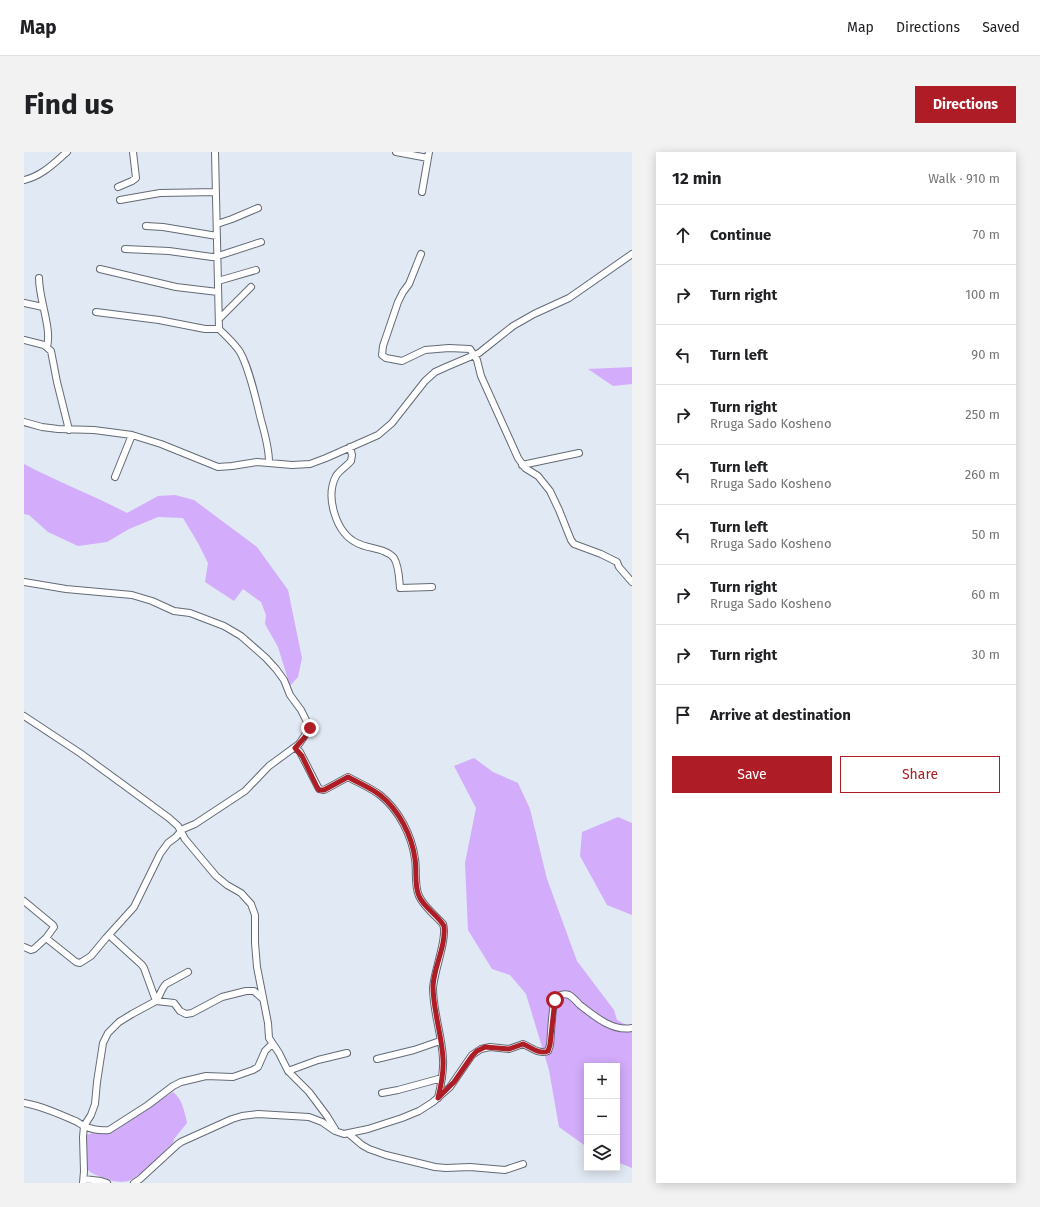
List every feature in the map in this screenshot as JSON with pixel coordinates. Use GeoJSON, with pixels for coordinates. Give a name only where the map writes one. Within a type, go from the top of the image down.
{"type":"FeatureCollection","features":[{"type":"Feature","properties":{"kind":"street"},"geometry":{"type":"LineString","coordinates":[[24,180],[41,174],[67,152]]}},
{"type":"Feature","properties":{"kind":"street"},"geometry":{"type":"LineString","coordinates":[[118,187],[136,178],[133,152]]}},
{"type":"Feature","properties":{"kind":"street"},"geometry":{"type":"LineString","coordinates":[[216,152],[219,329],[240,352],[244,361],[269,448],[269,462]]}},
{"type":"Feature","properties":{"kind":"street"},"geometry":{"type":"LineString","coordinates":[[396,152],[429,155],[422,192]]}},
{"type":"Feature","properties":{"kind":"street"},"geometry":{"type":"LineString","coordinates":[[120,200],[160,193],[216,192]]}},
{"type":"Feature","properties":{"kind":"street"},"geometry":{"type":"LineString","coordinates":[[217,224],[258,208]]}},
{"type":"Feature","properties":{"kind":"street"},"geometry":{"type":"LineString","coordinates":[[146,226],[163,227],[217,236]]}},
{"type":"Feature","properties":{"kind":"street"},"geometry":{"type":"LineString","coordinates":[[124,249],[169,251],[212,257],[261,242]]}},
{"type":"Feature","properties":{"kind":"street"},"geometry":{"type":"LineString","coordinates":[[421,254],[409,284],[398,302],[383,346],[382,355],[386,358],[402,360],[425,350],[449,348],[470,349],[479,364],[481,376],[522,465],[538,476],[550,491],[570,540],[574,544],[601,554],[617,562],[619,567],[632,582]]}},
{"type":"Feature","properties":{"kind":"street"},"geometry":{"type":"LineString","coordinates":[[24,422],[42,427],[69,430],[94,430],[132,435],[160,444],[218,467],[257,462],[292,465],[318,462],[372,438],[384,430],[392,423],[425,381],[435,372],[474,355],[486,348],[513,326],[534,314],[569,298],[632,254]]}},
{"type":"Feature","properties":{"kind":"street"},"geometry":{"type":"LineString","coordinates":[[100,269],[176,287],[218,292]]}},
{"type":"Feature","properties":{"kind":"street"},"geometry":{"type":"LineString","coordinates":[[218,281],[256,270]]}},
{"type":"Feature","properties":{"kind":"street"},"geometry":{"type":"LineString","coordinates":[[39,278],[39,289],[49,338],[47,348]]}},
{"type":"Feature","properties":{"kind":"street"},"geometry":{"type":"LineString","coordinates":[[219,319],[251,287]]}},
{"type":"Feature","properties":{"kind":"street"},"geometry":{"type":"LineString","coordinates":[[24,303],[43,307]]}},
{"type":"Feature","properties":{"kind":"street"},"geometry":{"type":"LineString","coordinates":[[96,312],[160,320],[205,329],[219,329]]}},
{"type":"Feature","properties":{"kind":"street"},"geometry":{"type":"LineString","coordinates":[[24,340],[38,343],[52,352],[57,382],[69,430]]}},
{"type":"Feature","properties":{"kind":"street"},"geometry":{"type":"LineString","coordinates":[[115,477],[132,435]]}},
{"type":"Feature","properties":{"kind":"street"},"geometry":{"type":"LineString","coordinates":[[350,447],[352,455],[351,461],[339,472],[332,490],[336,516],[343,531],[359,544],[383,551],[393,557],[398,571],[400,588],[432,587]]}},
{"type":"Feature","properties":{"kind":"street"},"geometry":{"type":"LineString","coordinates":[[522,465],[579,453]]}},
{"type":"Feature","properties":{"kind":"street"},"geometry":{"type":"LineString","coordinates":[[24,582],[66,589],[137,596],[152,600],[174,611],[196,615],[214,621],[233,630],[276,668],[310,728],[305,737],[295,748],[268,766],[251,786],[239,796],[195,824],[180,831],[176,837],[168,843],[160,854],[134,907],[84,962],[78,963],[73,961],[46,938]]}},
{"type":"Feature","properties":{"kind":"street"},"geometry":{"type":"LineString","coordinates":[[24,716],[80,753],[169,818],[178,826],[185,839],[216,876],[245,897],[253,908],[256,919],[255,943],[257,967],[268,1022],[269,1038],[288,1071],[308,1092],[327,1116],[335,1131]]}},
{"type":"Feature","properties":{"kind":"street"},"geometry":{"type":"LineString","coordinates":[[295,748],[302,756],[319,790],[324,790],[348,777],[376,792],[383,798],[395,811],[408,835],[415,855],[419,897],[444,926],[444,933],[433,987],[443,1059],[442,1078],[438,1098]]}},
{"type":"Feature","properties":{"kind":"street"},"geometry":{"type":"LineString","coordinates":[[24,901],[54,926],[46,938],[34,949],[31,950],[24,947]]}},
{"type":"Feature","properties":{"kind":"street"},"geometry":{"type":"LineString","coordinates":[[109,935],[144,968],[156,1001]]}},
{"type":"Feature","properties":{"kind":"street"},"geometry":{"type":"LineString","coordinates":[[107,1183],[97,1180],[83,1181],[84,1126],[96,1104],[99,1067],[105,1038],[113,1028],[125,1018],[156,1001],[166,984],[188,972]]}},
{"type":"Feature","properties":{"kind":"street"},"geometry":{"type":"LineString","coordinates":[[156,1001],[174,1003],[180,1011],[186,1014],[192,1013],[222,997],[246,991],[254,991],[263,999]]}},
{"type":"Feature","properties":{"kind":"street"},"geometry":{"type":"LineString","coordinates":[[134,1183],[177,1144],[220,1124],[242,1116],[258,1114],[303,1116],[316,1120],[335,1131],[349,1134],[402,1118],[419,1111],[438,1098],[454,1082],[472,1056],[481,1049],[490,1047],[509,1049],[523,1044],[540,1052],[548,1051],[550,1045],[554,1003],[560,995],[568,994],[591,1014],[608,1024],[624,1028],[632,1028]]}},
{"type":"Feature","properties":{"kind":"street"},"geometry":{"type":"LineString","coordinates":[[377,1059],[414,1050],[440,1041]]}},
{"type":"Feature","properties":{"kind":"street"},"geometry":{"type":"LineString","coordinates":[[24,1103],[74,1120],[84,1126],[94,1129],[109,1130],[181,1082],[206,1076],[232,1076],[253,1070],[258,1067],[265,1051],[272,1044]]}},
{"type":"Feature","properties":{"kind":"street"},"geometry":{"type":"LineString","coordinates":[[288,1071],[325,1058],[347,1053]]}},
{"type":"Feature","properties":{"kind":"street"},"geometry":{"type":"LineString","coordinates":[[382,1093],[442,1078]]}},
{"type":"Feature","properties":{"kind":"street"},"geometry":{"type":"LineString","coordinates":[[349,1134],[362,1145],[370,1149],[393,1157],[435,1167],[470,1167],[505,1170],[523,1164]]}},
{"type":"Feature","properties":{"kind":"shaded area"},"geometry":{"type":"Polygon","coordinates":[[[632,367],[632,384],[613,386],[588,369],[632,367]]]}},
{"type":"Feature","properties":{"kind":"shaded area"},"geometry":{"type":"Polygon","coordinates":[[[24,464],[127,513],[158,496],[175,495],[194,500],[257,547],[288,590],[302,658],[298,677],[290,686],[278,647],[265,624],[266,615],[261,602],[243,589],[234,601],[205,582],[208,563],[183,518],[158,517],[129,529],[107,542],[78,546],[48,532],[29,515],[24,514],[24,464]]]}},
{"type":"Feature","properties":{"kind":"shaded area"},"geometry":{"type":"Polygon","coordinates":[[[474,758],[493,772],[518,783],[530,809],[547,879],[577,961],[614,1010],[617,1020],[632,1028],[632,1168],[620,1163],[620,1063],[584,1063],[584,1145],[559,1127],[549,1070],[526,994],[510,975],[492,969],[468,930],[465,863],[476,808],[454,766],[474,758]]]}},
{"type":"Feature","properties":{"kind":"shaded area"},"geometry":{"type":"Polygon","coordinates":[[[618,817],[632,823],[632,915],[607,905],[580,856],[582,832],[618,817]]]}},
{"type":"Feature","properties":{"kind":"shaded area"},"geometry":{"type":"Polygon","coordinates":[[[173,1092],[181,1102],[187,1123],[174,1139],[173,1143],[151,1164],[138,1175],[125,1182],[107,1179],[94,1174],[86,1167],[86,1135],[93,1133],[110,1134],[173,1092]]]}},
{"type":"Feature","properties":{"kind":"route"},"geometry":{"type":"LineString","coordinates":[[310,728],[305,737],[295,748],[300,752],[319,790],[324,790],[348,777],[376,792],[387,802],[395,811],[410,840],[415,855],[419,897],[444,926],[442,946],[434,976],[433,987],[443,1059],[441,1086],[438,1098],[454,1082],[472,1056],[477,1051],[485,1047],[509,1049],[523,1044],[540,1052],[548,1051],[555,1000]]}}]}
